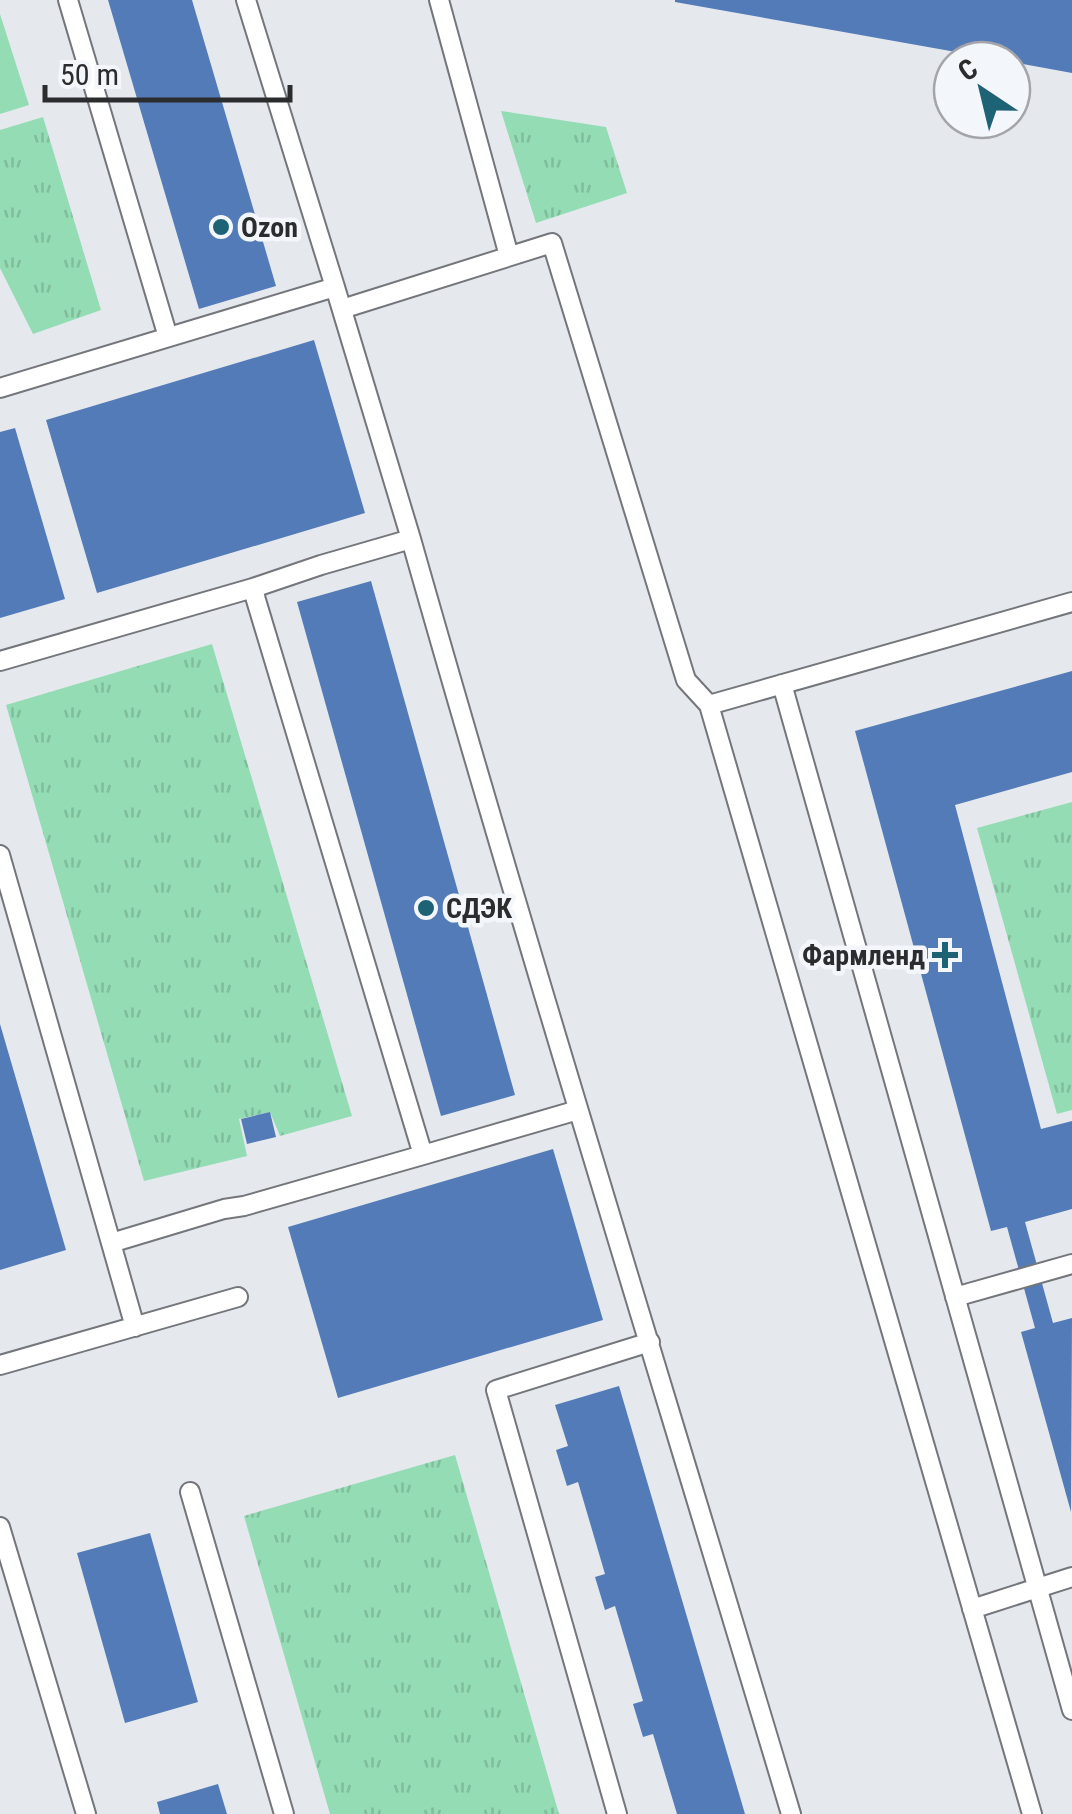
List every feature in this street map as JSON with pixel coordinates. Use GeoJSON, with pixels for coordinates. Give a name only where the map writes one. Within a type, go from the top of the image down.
{"type":"FeatureCollection","features":[{"type":"Feature","properties":{"kind":"lane"},"geometry":{"type":"LineString","coordinates":[[68,0],[168,337]]}},
{"type":"Feature","properties":{"kind":"lane"},"geometry":{"type":"LineString","coordinates":[[246,0],[342,309],[791,1814]]}},
{"type":"Feature","properties":{"kind":"lane"},"geometry":{"type":"LineString","coordinates":[[439,0],[509,256]]}},
{"type":"Feature","properties":{"kind":"lane"},"geometry":{"type":"LineString","coordinates":[[342,309],[552,243],[686,680],[709,705],[1032,1814]]}},
{"type":"Feature","properties":{"kind":"lane"},"geometry":{"type":"LineString","coordinates":[[0,388],[335,287]]}},
{"type":"Feature","properties":{"kind":"lane"},"geometry":{"type":"LineString","coordinates":[[0,661],[411,539]]}},
{"type":"Feature","properties":{"kind":"lane"},"geometry":{"type":"LineString","coordinates":[[252,588],[423,1155]]}},
{"type":"Feature","properties":{"kind":"lane"},"geometry":{"type":"LineString","coordinates":[[709,705],[1072,602]]}},
{"type":"Feature","properties":{"kind":"lane"},"geometry":{"type":"LineString","coordinates":[[782,684],[1072,1710]]}},
{"type":"Feature","properties":{"kind":"lane"},"geometry":{"type":"LineString","coordinates":[[0,855],[135,1327]]}},
{"type":"Feature","properties":{"kind":"lane"},"geometry":{"type":"LineString","coordinates":[[110,1243],[578,1110]]}},
{"type":"Feature","properties":{"kind":"lane"},"geometry":{"type":"LineString","coordinates":[[955,1297],[1072,1264]]}},
{"type":"Feature","properties":{"kind":"lane"},"geometry":{"type":"LineString","coordinates":[[0,1365],[238,1297]]}},
{"type":"Feature","properties":{"kind":"lane"},"geometry":{"type":"LineString","coordinates":[[617,1814],[496,1390],[650,1342]]}},
{"type":"Feature","properties":{"kind":"lane"},"geometry":{"type":"LineString","coordinates":[[190,1492],[284,1814]]}},
{"type":"Feature","properties":{"kind":"lane"},"geometry":{"type":"LineString","coordinates":[[0,1527],[86,1814]]}},
{"type":"Feature","properties":{"kind":"lane"},"geometry":{"type":"LineString","coordinates":[[972,1609],[1072,1576]]}},
{"type":"Feature","properties":{"kind":"green space"},"geometry":{"type":"Polygon","coordinates":[[[0,14],[29,105],[0,114],[0,14]]]}},
{"type":"Feature","properties":{"kind":"green space"},"geometry":{"type":"Polygon","coordinates":[[[501,111],[606,127],[627,193],[536,223],[501,111]]]}},
{"type":"Feature","properties":{"kind":"green space"},"geometry":{"type":"Polygon","coordinates":[[[43,117],[101,310],[33,334],[0,268],[0,130],[43,117]]]}},
{"type":"Feature","properties":{"kind":"green space"},"geometry":{"type":"Polygon","coordinates":[[[212,644],[352,1116],[280,1136],[270,1112],[239,1119],[247,1156],[144,1181],[6,705],[212,644]]]}},
{"type":"Feature","properties":{"kind":"green space"},"geometry":{"type":"Polygon","coordinates":[[[1072,802],[1072,1110],[1057,1114],[977,828],[1072,802]]]}},
{"type":"Feature","properties":{"kind":"green space"},"geometry":{"type":"Polygon","coordinates":[[[455,1455],[559,1814],[330,1814],[244,1516],[455,1455]]]}},
{"type":"Feature","properties":{"kind":"building"},"geometry":{"type":"Polygon","coordinates":[[[108,0],[192,0],[276,286],[199,309],[108,0]]]}},
{"type":"Feature","properties":{"kind":"building"},"geometry":{"type":"Polygon","coordinates":[[[1072,0],[1072,73],[1032,66],[1032,40],[932,40],[932,48],[675,2],[1072,0]]]}},
{"type":"Feature","properties":{"kind":"building"},"geometry":{"type":"Polygon","coordinates":[[[314,340],[365,513],[97,593],[46,420],[314,340]]]}},
{"type":"Feature","properties":{"kind":"building"},"geometry":{"type":"Polygon","coordinates":[[[15,428],[65,599],[0,618],[0,432],[15,428]]]}},
{"type":"Feature","properties":{"kind":"building"},"geometry":{"type":"Polygon","coordinates":[[[371,581],[515,1095],[441,1116],[297,602],[371,581]]]}},
{"type":"Feature","properties":{"kind":"building"},"geometry":{"type":"Polygon","coordinates":[[[1072,671],[1072,772],[955,805],[1041,1129],[1072,1121],[1072,1209],[1025,1222],[1053,1323],[1072,1318],[1071,1512],[1021,1332],[1035,1328],[1007,1227],[991,1231],[855,731],[1072,671]]]}},
{"type":"Feature","properties":{"kind":"building"},"geometry":{"type":"Polygon","coordinates":[[[0,1024],[66,1250],[0,1270],[0,1024]]]}},
{"type":"Feature","properties":{"kind":"building"},"geometry":{"type":"Polygon","coordinates":[[[270,1112],[276,1137],[247,1144],[241,1119],[270,1112]]]}},
{"type":"Feature","properties":{"kind":"building"},"geometry":{"type":"Polygon","coordinates":[[[553,1149],[603,1320],[338,1398],[288,1227],[553,1149]]]}},
{"type":"Feature","properties":{"kind":"building"},"geometry":{"type":"Polygon","coordinates":[[[619,1386],[745,1814],[677,1814],[653,1734],[643,1737],[633,1704],[643,1701],[615,1606],[605,1610],[595,1577],[605,1574],[578,1482],[567,1486],[556,1450],[568,1446],[555,1405],[619,1386]]]}},
{"type":"Feature","properties":{"kind":"building"},"geometry":{"type":"Polygon","coordinates":[[[150,1533],[198,1702],[125,1723],[77,1553],[150,1533]]]}},
{"type":"Feature","properties":{"kind":"building"},"geometry":{"type":"Polygon","coordinates":[[[218,1784],[227,1814],[160,1814],[157,1802],[218,1784]]]}},
{"type":"Feature","properties":{"kind":"place","name":"Ozon"},"geometry":{"type":"Point","coordinates":[221,227]}},
{"type":"Feature","properties":{"kind":"place","name":"СДЭК"},"geometry":{"type":"Point","coordinates":[426,908]}},
{"type":"Feature","properties":{"kind":"place","name":"Фармленд"},"geometry":{"type":"Point","coordinates":[945,955]}}]}
